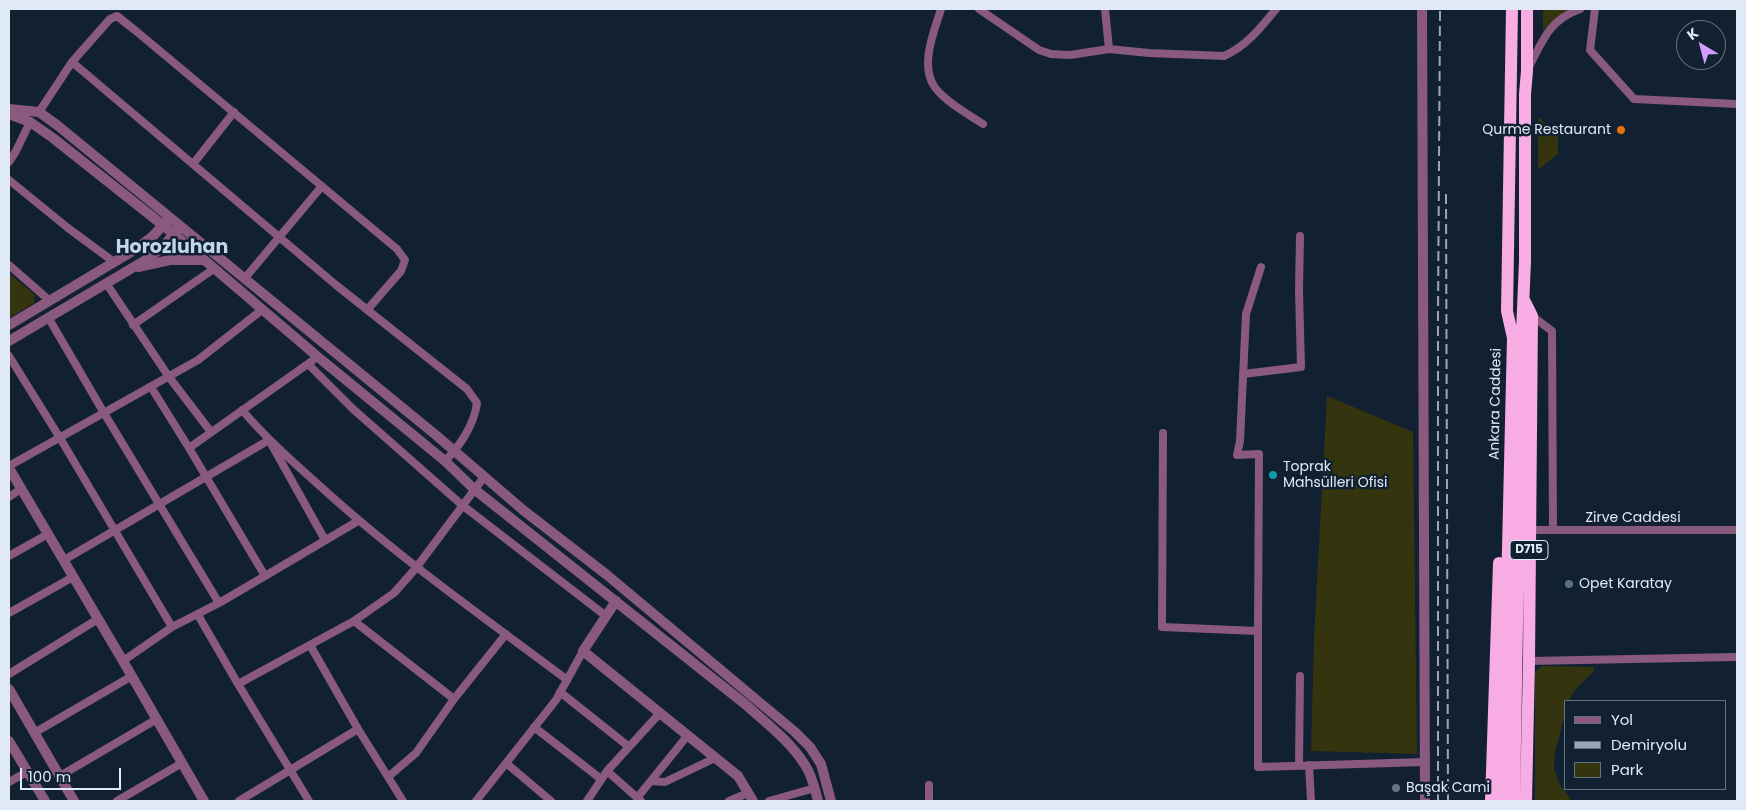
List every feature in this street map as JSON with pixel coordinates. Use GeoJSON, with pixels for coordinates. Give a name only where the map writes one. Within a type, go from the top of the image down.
{"type":"FeatureCollection","features":[{"type":"Feature","properties":{"kind":"highway","name":"Ankara Caddesi"},"geometry":{"type":"LineString","coordinates":[[1502,801],[1513,338],[1507,311],[1512,9]]}},
{"type":"Feature","properties":{"kind":"highway","name":"Ankara Caddesi"},"geometry":{"type":"LineString","coordinates":[[1514,801],[1526,193],[1525,94],[1527,9]]}},
{"type":"Feature","properties":{"kind":"highway","name":"D715"},"geometry":{"type":"LineString","coordinates":[[1524,300],[1532,316],[1526,801]]}},
{"type":"Feature","properties":{"kind":"highway"},"geometry":{"type":"LineString","coordinates":[[1491,801],[1507,311]]}},
{"type":"Feature","properties":{"kind":"street"},"geometry":{"type":"LineString","coordinates":[[941,9],[928,59],[930,79],[936,90],[950,102],[984,124]]}},
{"type":"Feature","properties":{"kind":"street"},"geometry":{"type":"LineString","coordinates":[[979,9],[1039,50],[1051,54],[1070,55],[1109,49],[1149,53],[1224,56],[1234,52],[1248,41],[1276,9]]}},
{"type":"Feature","properties":{"kind":"street"},"geometry":{"type":"LineString","coordinates":[[1105,9],[1109,49]]}},
{"type":"Feature","properties":{"kind":"street"},"geometry":{"type":"LineString","coordinates":[[1422,9],[1424,115],[1422,378],[1426,801]]}},
{"type":"Feature","properties":{"kind":"street"},"geometry":{"type":"LineString","coordinates":[[1527,71],[1551,26],[1569,13],[1580,9]]}},
{"type":"Feature","properties":{"kind":"street"},"geometry":{"type":"LineString","coordinates":[[1595,9],[1590,50],[1634,99],[1737,104]]}},
{"type":"Feature","properties":{"kind":"street"},"geometry":{"type":"LineString","coordinates":[[39,112],[72,62],[110,19],[116,16],[397,249],[405,260],[401,270],[367,310]]}},
{"type":"Feature","properties":{"kind":"street"},"geometry":{"type":"LineString","coordinates":[[72,62],[367,310],[467,389],[477,403],[475,417],[454,452],[445,461]]}},
{"type":"Feature","properties":{"kind":"street"},"geometry":{"type":"LineString","coordinates":[[9,109],[39,112],[56,124],[523,510],[614,581],[795,732],[810,747],[821,764],[831,801]]}},
{"type":"Feature","properties":{"kind":"street"},"geometry":{"type":"LineString","coordinates":[[193,164],[234,112]]}},
{"type":"Feature","properties":{"kind":"street"},"geometry":{"type":"LineString","coordinates":[[9,114],[30,122],[174,234],[318,357],[445,461],[474,488],[745,704],[785,741],[806,765],[818,801]]}},
{"type":"Feature","properties":{"kind":"street"},"geometry":{"type":"LineString","coordinates":[[9,162],[30,122]]}},
{"type":"Feature","properties":{"kind":"street"},"geometry":{"type":"LineString","coordinates":[[9,180],[68,228],[114,262]]}},
{"type":"Feature","properties":{"kind":"street"},"geometry":{"type":"LineString","coordinates":[[244,278],[322,186]]}},
{"type":"Feature","properties":{"kind":"street"},"geometry":{"type":"LineString","coordinates":[[9,325],[154,236],[170,217]]}},
{"type":"Feature","properties":{"kind":"street"},"geometry":{"type":"LineString","coordinates":[[9,341],[130,269],[163,247],[181,226]]}},
{"type":"Feature","properties":{"kind":"street"},"geometry":{"type":"LineString","coordinates":[[1243,374],[1301,367],[1300,236]]}},
{"type":"Feature","properties":{"kind":"street"},"geometry":{"type":"LineString","coordinates":[[130,269],[170,260],[204,260]]}},
{"type":"Feature","properties":{"kind":"street"},"geometry":{"type":"LineString","coordinates":[[9,266],[50,301]]}},
{"type":"Feature","properties":{"kind":"street"},"geometry":{"type":"LineString","coordinates":[[1261,267],[1246,314],[1240,441],[1237,455],[1259,454],[1258,767],[1425,762]]}},
{"type":"Feature","properties":{"kind":"street"},"geometry":{"type":"LineString","coordinates":[[133,325],[215,268]]}},
{"type":"Feature","properties":{"kind":"street"},"geometry":{"type":"LineString","coordinates":[[106,283],[168,377],[212,432]]}},
{"type":"Feature","properties":{"kind":"street"},"geometry":{"type":"LineString","coordinates":[[204,801],[9,467],[198,360],[263,309]]}},
{"type":"Feature","properties":{"kind":"street"},"geometry":{"type":"LineString","coordinates":[[1532,316],[1552,331],[1552,530]]}},
{"type":"Feature","properties":{"kind":"street"},"geometry":{"type":"LineString","coordinates":[[48,318],[219,603]]}},
{"type":"Feature","properties":{"kind":"street"},"geometry":{"type":"LineString","coordinates":[[9,356],[172,627]]}},
{"type":"Feature","properties":{"kind":"street"},"geometry":{"type":"LineString","coordinates":[[189,448],[318,357]]}},
{"type":"Feature","properties":{"kind":"street"},"geometry":{"type":"LineString","coordinates":[[308,364],[353,409],[462,505],[606,616]]}},
{"type":"Feature","properties":{"kind":"street"},"geometry":{"type":"LineString","coordinates":[[150,387],[189,448],[265,576]]}},
{"type":"Feature","properties":{"kind":"street"},"geometry":{"type":"LineString","coordinates":[[242,410],[268,440],[358,521],[416,568],[566,678]]}},
{"type":"Feature","properties":{"kind":"street"},"geometry":{"type":"LineString","coordinates":[[1163,433],[1162,626],[1258,631]]}},
{"type":"Feature","properties":{"kind":"street"},"geometry":{"type":"LineString","coordinates":[[64,560],[268,440]]}},
{"type":"Feature","properties":{"kind":"street"},"geometry":{"type":"LineString","coordinates":[[268,440],[325,540]]}},
{"type":"Feature","properties":{"kind":"street"},"geometry":{"type":"LineString","coordinates":[[238,684],[354,621],[394,593],[416,568],[484,477]]}},
{"type":"Feature","properties":{"kind":"street"},"geometry":{"type":"LineString","coordinates":[[9,497],[21,489]]}},
{"type":"Feature","properties":{"kind":"street"},"geometry":{"type":"LineString","coordinates":[[123,661],[172,627],[198,615],[358,521]]}},
{"type":"Feature","properties":{"kind":"street","name":"Zirve Caddesi"},"geometry":{"type":"LineString","coordinates":[[1530,530],[1737,530]]}},
{"type":"Feature","properties":{"kind":"street"},"geometry":{"type":"LineString","coordinates":[[9,556],[48,534]]}},
{"type":"Feature","properties":{"kind":"street"},"geometry":{"type":"LineString","coordinates":[[9,613],[73,577]]}},
{"type":"Feature","properties":{"kind":"street"},"geometry":{"type":"LineString","coordinates":[[476,801],[556,700],[566,678],[616,601]]}},
{"type":"Feature","properties":{"kind":"street"},"geometry":{"type":"LineString","coordinates":[[198,615],[309,801]]}},
{"type":"Feature","properties":{"kind":"street"},"geometry":{"type":"LineString","coordinates":[[9,674],[98,619]]}},
{"type":"Feature","properties":{"kind":"street"},"geometry":{"type":"LineString","coordinates":[[354,621],[454,699]]}},
{"type":"Feature","properties":{"kind":"street"},"geometry":{"type":"LineString","coordinates":[[388,777],[416,753],[454,699],[506,634]]}},
{"type":"Feature","properties":{"kind":"street"},"geometry":{"type":"LineString","coordinates":[[310,645],[358,729],[403,801]]}},
{"type":"Feature","properties":{"kind":"street"},"geometry":{"type":"LineString","coordinates":[[583,651],[738,776],[751,797],[729,801]]}},
{"type":"Feature","properties":{"kind":"street"},"geometry":{"type":"LineString","coordinates":[[1529,661],[1737,657]]}},
{"type":"Feature","properties":{"kind":"street"},"geometry":{"type":"LineString","coordinates":[[34,733],[132,676]]}},
{"type":"Feature","properties":{"kind":"street"},"geometry":{"type":"LineString","coordinates":[[1299,765],[1300,676]]}},
{"type":"Feature","properties":{"kind":"street"},"geometry":{"type":"LineString","coordinates":[[9,689],[74,801]]}},
{"type":"Feature","properties":{"kind":"street"},"geometry":{"type":"LineString","coordinates":[[560,692],[628,746]]}},
{"type":"Feature","properties":{"kind":"street"},"geometry":{"type":"LineString","coordinates":[[589,800],[601,779],[628,746],[660,713]]}},
{"type":"Feature","properties":{"kind":"street"},"geometry":{"type":"LineString","coordinates":[[60,776],[157,719]]}},
{"type":"Feature","properties":{"kind":"street"},"geometry":{"type":"LineString","coordinates":[[534,727],[601,779]]}},
{"type":"Feature","properties":{"kind":"street"},"geometry":{"type":"LineString","coordinates":[[239,801],[358,729]]}},
{"type":"Feature","properties":{"kind":"street"},"geometry":{"type":"LineString","coordinates":[[608,771],[639,800],[650,781],[688,735]]}},
{"type":"Feature","properties":{"kind":"street"},"geometry":{"type":"LineString","coordinates":[[9,742],[45,801]]}},
{"type":"Feature","properties":{"kind":"street"},"geometry":{"type":"LineString","coordinates":[[650,781],[665,782],[715,758]]}},
{"type":"Feature","properties":{"kind":"street"},"geometry":{"type":"LineString","coordinates":[[116,801],[182,763]]}},
{"type":"Feature","properties":{"kind":"street"},"geometry":{"type":"LineString","coordinates":[[506,763],[551,801]]}},
{"type":"Feature","properties":{"kind":"street"},"geometry":{"type":"LineString","coordinates":[[1309,765],[1311,801]]}},
{"type":"Feature","properties":{"kind":"street"},"geometry":{"type":"LineString","coordinates":[[9,782],[27,772]]}},
{"type":"Feature","properties":{"kind":"street"},"geometry":{"type":"LineString","coordinates":[[928,801],[929,785]]}},
{"type":"Feature","properties":{"kind":"street"},"geometry":{"type":"LineString","coordinates":[[769,801],[815,788]]}},
{"type":"Feature","properties":{"kind":"green space"},"geometry":{"type":"Polygon","coordinates":[[[1543,9],[1570,9],[1557,17],[1543,30],[1543,9]]]}},
{"type":"Feature","properties":{"kind":"green space"},"geometry":{"type":"Polygon","coordinates":[[[1538,117],[1558,134],[1558,154],[1538,170],[1538,117]]]}},
{"type":"Feature","properties":{"kind":"green space"},"geometry":{"type":"Polygon","coordinates":[[[9,273],[35,295],[34,303],[9,318],[9,273]]]}},
{"type":"Feature","properties":{"kind":"green space"},"geometry":{"type":"Polygon","coordinates":[[[1327,396],[1413,432],[1417,754],[1311,751],[1314,638],[1327,396]]]}},
{"type":"Feature","properties":{"kind":"green space"},"geometry":{"type":"Polygon","coordinates":[[[1542,666],[1594,667],[1593,672],[1575,690],[1570,700],[1564,700],[1564,719],[1555,752],[1554,769],[1560,785],[1572,801],[1535,801],[1535,672],[1542,666]]]}},
{"type":"Feature","properties":{"kind":"railway"},"geometry":{"type":"LineString","coordinates":[[1438,801],[1440,9]]}},
{"type":"Feature","properties":{"kind":"railway"},"geometry":{"type":"LineString","coordinates":[[1446,194],[1448,801]]}},
{"type":"Feature","properties":{"kind":"place","name":"Qurme Restaurant"},"geometry":{"type":"Point","coordinates":[1621,130]}},
{"type":"Feature","properties":{"kind":"place","name":"Toprak Mahsülleri Ofisi"},"geometry":{"type":"Point","coordinates":[1273,475]}},
{"type":"Feature","properties":{"kind":"place","name":"Opet Karatay"},"geometry":{"type":"Point","coordinates":[1569,584]}},
{"type":"Feature","properties":{"kind":"place","name":"Başak Cami"},"geometry":{"type":"Point","coordinates":[1396,788]}},
{"type":"Feature","properties":{"kind":"district","name":"Horozluhan"},"geometry":{"type":"Point","coordinates":[172,248]}}]}
